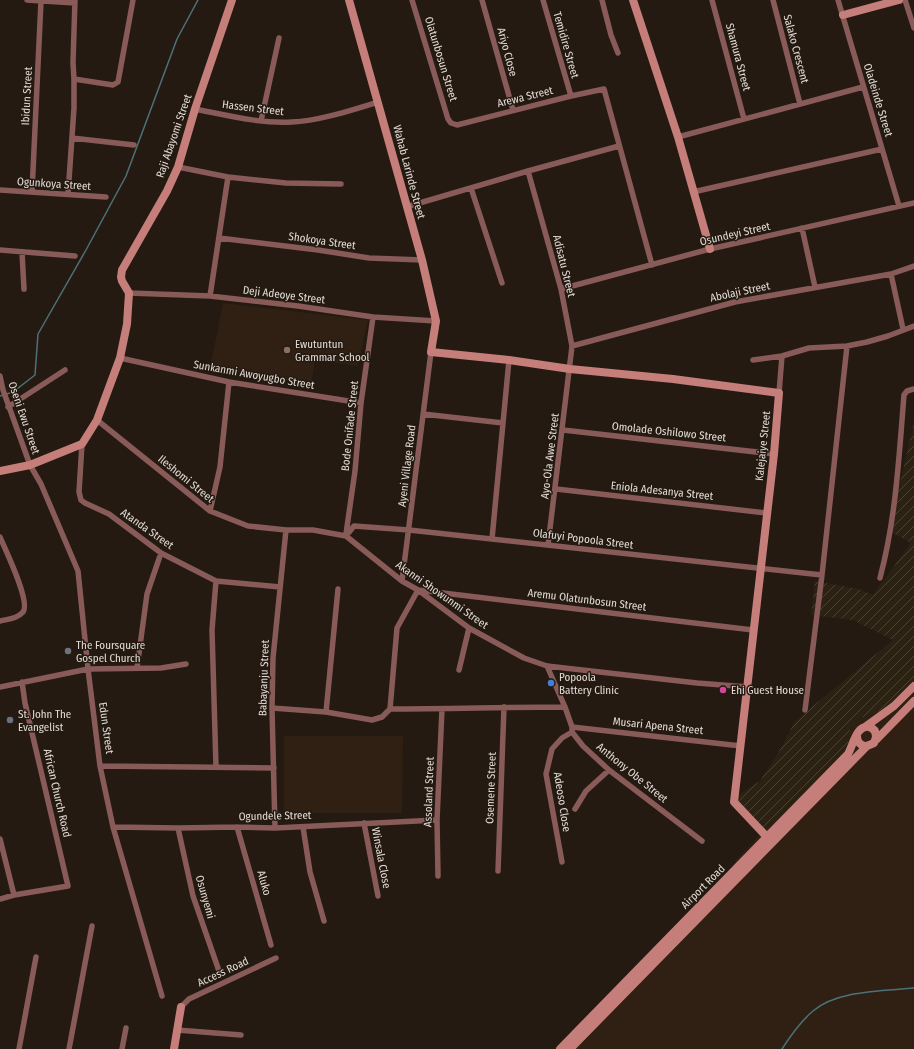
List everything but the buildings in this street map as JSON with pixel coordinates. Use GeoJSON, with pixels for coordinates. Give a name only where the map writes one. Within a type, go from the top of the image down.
{"type":"FeatureCollection","features":[{"type":"Feature","properties":{"kind":"street"},"geometry":{"type":"LineString","coordinates":[[26,0],[75,2],[72,138],[68,194]]}},
{"type":"Feature","properties":{"kind":"street"},"geometry":{"type":"LineString","coordinates":[[74,79],[113,85],[118,82],[133,0]]}},
{"type":"Feature","properties":{"kind":"street","name":"Raji Abayomi Street"},"geometry":{"type":"LineString","coordinates":[[129,293],[122,281],[122,270],[167,191],[178,167],[195,109],[232,0]]}},
{"type":"Feature","properties":{"kind":"street","name":"Wahab Larinde Street"},"geometry":{"type":"LineString","coordinates":[[349,0],[422,260],[436,321],[431,352]]}},
{"type":"Feature","properties":{"kind":"street","name":"Olatunbosun Street"},"geometry":{"type":"LineString","coordinates":[[412,0],[448,119],[451,123]]}},
{"type":"Feature","properties":{"kind":"street","name":"Ariyo Close"},"geometry":{"type":"LineString","coordinates":[[482,0],[513,110]]}},
{"type":"Feature","properties":{"kind":"street","name":"Temidire Street"},"geometry":{"type":"LineString","coordinates":[[542,0],[571,96]]}},
{"type":"Feature","properties":{"kind":"street"},"geometry":{"type":"LineString","coordinates":[[602,0],[611,35],[617,51]]}},
{"type":"Feature","properties":{"kind":"street"},"geometry":{"type":"LineString","coordinates":[[634,0],[678,137],[710,249]]}},
{"type":"Feature","properties":{"kind":"street","name":"Shamura Street"},"geometry":{"type":"LineString","coordinates":[[712,0],[744,119]]}},
{"type":"Feature","properties":{"kind":"street","name":"Salako Crescent"},"geometry":{"type":"LineString","coordinates":[[773,0],[800,104]]}},
{"type":"Feature","properties":{"kind":"street","name":"Oladeinde Street"},"geometry":{"type":"LineString","coordinates":[[838,0],[899,206]]}},
{"type":"Feature","properties":{"kind":"street"},"geometry":{"type":"LineString","coordinates":[[843,15],[899,0]]}},
{"type":"Feature","properties":{"kind":"street"},"geometry":{"type":"LineString","coordinates":[[905,0],[914,28]]}},
{"type":"Feature","properties":{"kind":"street","name":"Ibidun Street"},"geometry":{"type":"LineString","coordinates":[[32,192],[42,1]]}},
{"type":"Feature","properties":{"kind":"street"},"geometry":{"type":"LineString","coordinates":[[261,121],[279,38]]}},
{"type":"Feature","properties":{"kind":"street"},"geometry":{"type":"LineString","coordinates":[[678,137],[863,87]]}},
{"type":"Feature","properties":{"kind":"street","name":"Arewa Street"},"geometry":{"type":"LineString","coordinates":[[451,123],[457,125],[571,96],[604,90],[619,146]]}},
{"type":"Feature","properties":{"kind":"street","name":"Hassen Street"},"geometry":{"type":"LineString","coordinates":[[195,109],[261,121],[292,122],[335,115],[378,102]]}},
{"type":"Feature","properties":{"kind":"street"},"geometry":{"type":"LineString","coordinates":[[72,138],[134,145]]}},
{"type":"Feature","properties":{"kind":"street"},"geometry":{"type":"LineString","coordinates":[[406,207],[528,170],[619,146],[652,266]]}},
{"type":"Feature","properties":{"kind":"street"},"geometry":{"type":"LineString","coordinates":[[693,192],[882,149]]}},
{"type":"Feature","properties":{"kind":"street"},"geometry":{"type":"LineString","coordinates":[[178,167],[228,177],[286,183],[341,184]]}},
{"type":"Feature","properties":{"kind":"street","name":"Adisatu Street"},"geometry":{"type":"LineString","coordinates":[[528,170],[561,289],[572,346],[570,369]]}},
{"type":"Feature","properties":{"kind":"street"},"geometry":{"type":"LineString","coordinates":[[210,296],[228,177]]}},
{"type":"Feature","properties":{"kind":"street"},"geometry":{"type":"LineString","coordinates":[[471,188],[502,283]]}},
{"type":"Feature","properties":{"kind":"street","name":"Ogunkoya Street"},"geometry":{"type":"LineString","coordinates":[[0,190],[106,197]]}},
{"type":"Feature","properties":{"kind":"street","name":"Osundeyi Street"},"geometry":{"type":"LineString","coordinates":[[561,289],[652,266],[710,249],[914,203]]}},
{"type":"Feature","properties":{"kind":"street"},"geometry":{"type":"LineString","coordinates":[[802,228],[815,287]]}},
{"type":"Feature","properties":{"kind":"street","name":"Shokoya Street"},"geometry":{"type":"LineString","coordinates":[[219,238],[369,258],[422,260]]}},
{"type":"Feature","properties":{"kind":"street"},"geometry":{"type":"LineString","coordinates":[[0,250],[75,256]]}},
{"type":"Feature","properties":{"kind":"street"},"geometry":{"type":"LineString","coordinates":[[22,252],[24,288]]}},
{"type":"Feature","properties":{"kind":"street","name":"Abolaji Street"},"geometry":{"type":"LineString","coordinates":[[572,346],[735,302],[891,274],[914,266]]}},
{"type":"Feature","properties":{"kind":"street"},"geometry":{"type":"LineString","coordinates":[[891,274],[903,329]]}},
{"type":"Feature","properties":{"kind":"street"},"geometry":{"type":"LineString","coordinates":[[0,471],[30,466],[82,444],[97,420],[115,375],[127,324],[129,293]]}},
{"type":"Feature","properties":{"kind":"street","name":"Deji Adeoye Street"},"geometry":{"type":"LineString","coordinates":[[129,293],[210,296],[298,306],[373,318],[436,321]]}},
{"type":"Feature","properties":{"kind":"street","name":"Bode Onifade Street"},"geometry":{"type":"LineString","coordinates":[[346,536],[355,471],[361,402],[373,318]]}},
{"type":"Feature","properties":{"kind":"street"},"geometry":{"type":"LineString","coordinates":[[753,360],[782,356],[808,348],[847,346],[888,336],[914,326]]}},
{"type":"Feature","properties":{"kind":"street"},"geometry":{"type":"LineString","coordinates":[[805,710],[822,575],[847,346]]}},
{"type":"Feature","properties":{"kind":"street"},"geometry":{"type":"LineString","coordinates":[[431,352],[509,360],[570,369],[673,379],[779,393],[782,356]]}},
{"type":"Feature","properties":{"kind":"street","name":"Ayeni Village Road"},"geometry":{"type":"LineString","coordinates":[[402,582],[431,352]]}},
{"type":"Feature","properties":{"kind":"street","name":"Sunkanmi Awoyugbo Street"},"geometry":{"type":"LineString","coordinates":[[120,358],[229,382],[361,402]]}},
{"type":"Feature","properties":{"kind":"street"},"geometry":{"type":"LineString","coordinates":[[492,539],[509,360]]}},
{"type":"Feature","properties":{"kind":"street","name":"Ayo-Ola Awe Street"},"geometry":{"type":"LineString","coordinates":[[548,545],[570,369]]}},
{"type":"Feature","properties":{"kind":"street"},"geometry":{"type":"LineString","coordinates":[[8,407],[65,370]]}},
{"type":"Feature","properties":{"kind":"street","name":"Oseni Ewu Street"},"geometry":{"type":"LineString","coordinates":[[0,376],[2,390],[30,466]]}},
{"type":"Feature","properties":{"kind":"street"},"geometry":{"type":"LineString","coordinates":[[210,511],[220,467],[229,382]]}},
{"type":"Feature","properties":{"kind":"street"},"geometry":{"type":"LineString","coordinates":[[880,578],[888,549],[895,498],[904,395],[907,391],[914,389]]}},
{"type":"Feature","properties":{"kind":"street","name":"Kalejaiye Street"},"geometry":{"type":"LineString","coordinates":[[767,837],[734,802],[748,687],[766,513],[774,454],[779,393]]}},
{"type":"Feature","properties":{"kind":"street"},"geometry":{"type":"LineString","coordinates":[[423,414],[502,423]]}},
{"type":"Feature","properties":{"kind":"street","name":"Ileshomi Street"},"geometry":{"type":"LineString","coordinates":[[97,420],[210,511],[248,526],[286,530],[313,530],[346,536]]}},
{"type":"Feature","properties":{"kind":"street","name":"Omolade Oshilowo Street"},"geometry":{"type":"LineString","coordinates":[[563,430],[774,454]]}},
{"type":"Feature","properties":{"kind":"street","name":"Atanda Street"},"geometry":{"type":"LineString","coordinates":[[82,444],[78,492],[81,500],[109,514],[161,554],[216,581],[280,587]]}},
{"type":"Feature","properties":{"kind":"street","name":"Edun Street"},"geometry":{"type":"LineString","coordinates":[[30,466],[41,484],[78,571],[100,766],[113,827],[162,996]]}},
{"type":"Feature","properties":{"kind":"street","name":"Eniola Adesanya Street"},"geometry":{"type":"LineString","coordinates":[[556,489],[766,513]]}},
{"type":"Feature","properties":{"kind":"street","name":"Olafuyi Popoola Street"},"geometry":{"type":"LineString","coordinates":[[346,536],[354,526],[409,530],[822,575]]}},
{"type":"Feature","properties":{"kind":"street","name":"Babayanju Street"},"geometry":{"type":"LineString","coordinates":[[275,828],[272,708],[273,658],[286,530]]}},
{"type":"Feature","properties":{"kind":"street","name":"Akanni Showunmi Street"},"geometry":{"type":"LineString","coordinates":[[346,536],[402,582],[418,590],[469,628],[524,658],[547,666],[697,683],[748,687]]}},
{"type":"Feature","properties":{"kind":"street"},"geometry":{"type":"LineString","coordinates":[[0,537],[22,592],[25,607],[23,612],[15,618],[0,621]]}},
{"type":"Feature","properties":{"kind":"street"},"geometry":{"type":"LineString","coordinates":[[137,668],[147,594],[161,554]]}},
{"type":"Feature","properties":{"kind":"street"},"geometry":{"type":"LineString","coordinates":[[216,581],[212,630],[216,767]]}},
{"type":"Feature","properties":{"kind":"street"},"geometry":{"type":"LineString","coordinates":[[326,712],[338,589]]}},
{"type":"Feature","properties":{"kind":"street"},"geometry":{"type":"LineString","coordinates":[[272,708],[326,712],[372,720],[382,717],[390,709],[397,628],[418,590]]}},
{"type":"Feature","properties":{"kind":"street","name":"Aremu Olatunbosun Street"},"geometry":{"type":"LineString","coordinates":[[418,590],[753,630]]}},
{"type":"Feature","properties":{"kind":"street"},"geometry":{"type":"LineString","coordinates":[[459,670],[469,628]]}},
{"type":"Feature","properties":{"kind":"street"},"geometry":{"type":"LineString","coordinates":[[0,687],[88,668],[161,668],[186,664]]}},
{"type":"Feature","properties":{"kind":"street","name":"Anthony Obe Street"},"geometry":{"type":"LineString","coordinates":[[547,666],[565,707],[572,730],[582,746],[609,770],[702,841]]}},
{"type":"Feature","properties":{"kind":"street","name":"African Church Road"},"geometry":{"type":"LineString","coordinates":[[14,895],[68,886],[25,703],[22,682]]}},
{"type":"Feature","properties":{"kind":"street"},"geometry":{"type":"LineString","coordinates":[[914,686],[894,706],[859,730],[857,736],[858,742],[861,745],[871,745],[914,700]]}},
{"type":"Feature","properties":{"kind":"street"},"geometry":{"type":"LineString","coordinates":[[390,709],[442,709],[504,706],[565,707]]}},
{"type":"Feature","properties":{"kind":"street","name":"Osemene Street"},"geometry":{"type":"LineString","coordinates":[[498,871],[504,706]]}},
{"type":"Feature","properties":{"kind":"street","name":"Assoland Street"},"geometry":{"type":"LineString","coordinates":[[438,876],[437,820],[442,709]]}},
{"type":"Feature","properties":{"kind":"street"},"geometry":{"type":"LineString","coordinates":[[865,727],[872,728],[874,730],[876,740]]}},
{"type":"Feature","properties":{"kind":"street","name":"Musari Apena Street"},"geometry":{"type":"LineString","coordinates":[[572,730],[741,746]]}},
{"type":"Feature","properties":{"kind":"street","name":"Adeoso Close"},"geometry":{"type":"LineString","coordinates":[[562,862],[546,774],[552,749],[572,730]]}},
{"type":"Feature","properties":{"kind":"street","name":"Airport Road"},"geometry":{"type":"LineString","coordinates":[[560,1049],[848,754],[857,736]]}},
{"type":"Feature","properties":{"kind":"street","name":"Airport Road"},"geometry":{"type":"LineString","coordinates":[[570,1049],[868,746]]}},
{"type":"Feature","properties":{"kind":"street"},"geometry":{"type":"LineString","coordinates":[[100,766],[274,768]]}},
{"type":"Feature","properties":{"kind":"street"},"geometry":{"type":"LineString","coordinates":[[575,809],[586,791],[609,770]]}},
{"type":"Feature","properties":{"kind":"street","name":"Ogundele Street"},"geometry":{"type":"LineString","coordinates":[[113,827],[275,828],[437,820]]}},
{"type":"Feature","properties":{"kind":"street","name":"Winsala Close"},"geometry":{"type":"LineString","coordinates":[[364,823],[378,896]]}},
{"type":"Feature","properties":{"kind":"street","name":"Aluko"},"geometry":{"type":"LineString","coordinates":[[237,827],[271,945]]}},
{"type":"Feature","properties":{"kind":"street"},"geometry":{"type":"LineString","coordinates":[[303,827],[310,872],[324,921]]}},
{"type":"Feature","properties":{"kind":"street","name":"Osunyemi"},"geometry":{"type":"LineString","coordinates":[[178,828],[193,896],[219,971]]}},
{"type":"Feature","properties":{"kind":"street"},"geometry":{"type":"LineString","coordinates":[[0,839],[14,895],[0,899]]}},
{"type":"Feature","properties":{"kind":"street"},"geometry":{"type":"LineString","coordinates":[[69,1049],[92,926]]}},
{"type":"Feature","properties":{"kind":"street"},"geometry":{"type":"LineString","coordinates":[[19,1049],[36,957]]}},
{"type":"Feature","properties":{"kind":"street","name":"Access Road"},"geometry":{"type":"LineString","coordinates":[[181,1007],[189,999],[276,958]]}},
{"type":"Feature","properties":{"kind":"street"},"geometry":{"type":"LineString","coordinates":[[174,1049],[181,1007]]}},
{"type":"Feature","properties":{"kind":"street"},"geometry":{"type":"LineString","coordinates":[[122,1049],[126,1028]]}},
{"type":"Feature","properties":{"kind":"street"},"geometry":{"type":"LineString","coordinates":[[177,1030],[241,1035]]}},
{"type":"Feature","properties":{"kind":"shaded area","name":"Ewutuntun Grammar School"},"geometry":{"type":"Polygon","coordinates":[[[223,303],[368,320],[358,366],[315,360],[311,385],[210,368],[223,303]]]}},
{"type":"Feature","properties":{"kind":"shaded area"},"geometry":{"type":"Polygon","coordinates":[[[914,422],[914,681],[888,707],[868,717],[859,718],[847,749],[808,789],[803,791],[763,831],[730,800],[760,781],[781,748],[795,721],[893,640],[853,620],[811,615],[815,581],[859,589],[873,595],[911,543],[889,531],[914,422]]]}},
{"type":"Feature","properties":{"kind":"shaded area"},"geometry":{"type":"Polygon","coordinates":[[[914,681],[914,1049],[556,1049],[735,864],[736,860],[755,840],[803,791],[808,789],[847,750],[850,729],[859,718],[868,717],[888,707],[914,681]]]}},
{"type":"Feature","properties":{"kind":"shaded area"},"geometry":{"type":"Polygon","coordinates":[[[284,736],[403,736],[402,813],[284,813],[284,736]]]}},
{"type":"Feature","properties":{"kind":"waterway"},"geometry":{"type":"LineString","coordinates":[[0,396],[13,392],[35,375],[38,334],[126,176],[177,39],[198,0]]}},
{"type":"Feature","properties":{"kind":"waterway"},"geometry":{"type":"LineString","coordinates":[[782,1049],[804,1019],[823,1004],[848,995],[914,988]]}},
{"type":"Feature","properties":{"kind":"place","name":"Ewutuntun Grammar School"},"geometry":{"type":"Point","coordinates":[287,350]}},
{"type":"Feature","properties":{"kind":"place","name":"The Foursquare Gospel Church"},"geometry":{"type":"Point","coordinates":[68,651]}},
{"type":"Feature","properties":{"kind":"place","name":"Popoola Battery Clinic"},"geometry":{"type":"Point","coordinates":[551,683]}},
{"type":"Feature","properties":{"kind":"place","name":"Ehi Guest House"},"geometry":{"type":"Point","coordinates":[723,690]}},
{"type":"Feature","properties":{"kind":"place","name":"St. John The Evangelist"},"geometry":{"type":"Point","coordinates":[10,720]}}]}
